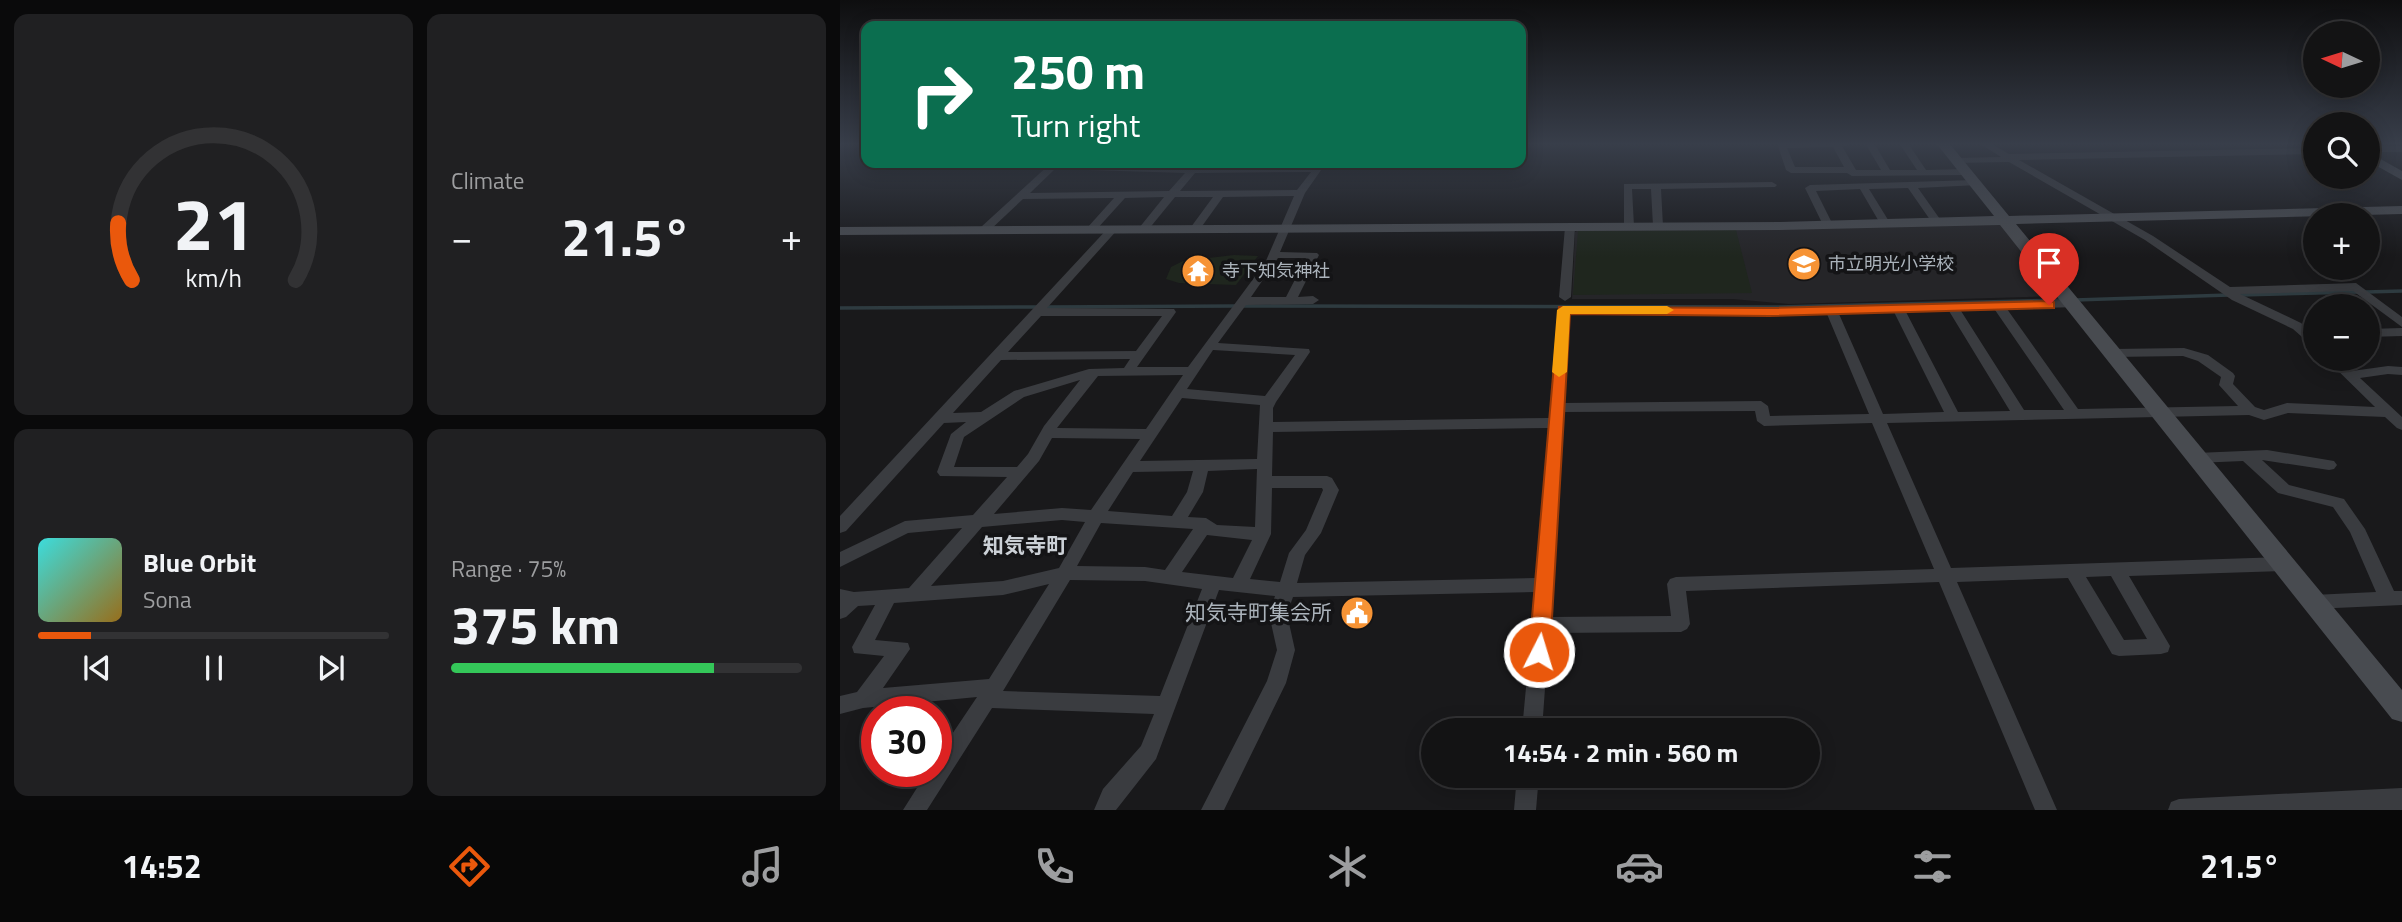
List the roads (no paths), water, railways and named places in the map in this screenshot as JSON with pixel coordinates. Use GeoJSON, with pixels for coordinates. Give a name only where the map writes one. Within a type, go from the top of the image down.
{"type":"FeatureCollection","features":[{"type":"Feature","properties":{"kind":"street"},"geometry":{"type":"LineString","coordinates":[[985,229],[1036,181]]}},
{"type":"Feature","properties":{"kind":"street"},"geometry":{"type":"LineString","coordinates":[[1144,228],[1184,181]]}},
{"type":"Feature","properties":{"kind":"street"},"geometry":{"type":"LineString","coordinates":[[914,810],[991,693],[1065,573],[1096,516],[1209,346],[1274,256],[1283,228],[1309,181]]}},
{"type":"Feature","properties":{"kind":"street"},"geometry":{"type":"LineString","coordinates":[[1828,225],[1810,188],[1911,185],[1929,181]]}},
{"type":"Feature","properties":{"kind":"street"},"geometry":{"type":"LineString","coordinates":[[1973,181],[2402,710]]}},
{"type":"Feature","properties":{"kind":"street"},"geometry":{"type":"LineString","coordinates":[[2048,181],[2149,238],[2230,294],[2303,330]]}},
{"type":"Feature","properties":{"kind":"street"},"geometry":{"type":"LineString","coordinates":[[1629,226],[1627,186],[1772,185]]}},
{"type":"Feature","properties":{"kind":"street"},"geometry":{"type":"LineString","coordinates":[[1911,185],[1937,222]]}},
{"type":"Feature","properties":{"kind":"street"},"geometry":{"type":"LineString","coordinates":[[1656,186],[1658,226]]}},
{"type":"Feature","properties":{"kind":"street"},"geometry":{"type":"LineString","coordinates":[[1863,187],[1885,223]]}},
{"type":"Feature","properties":{"kind":"street"},"geometry":{"type":"LineString","coordinates":[[1196,227],[1221,193]]}},
{"type":"Feature","properties":{"kind":"street"},"geometry":{"type":"LineString","coordinates":[[1020,196],[1300,193]]}},
{"type":"Feature","properties":{"kind":"street"},"geometry":{"type":"LineString","coordinates":[[1092,228],[1122,195]]}},
{"type":"Feature","properties":{"kind":"street"},"geometry":{"type":"LineString","coordinates":[[840,231],[1828,225],[2402,210]]}},
{"type":"Feature","properties":{"kind":"street"},"geometry":{"type":"LineString","coordinates":[[1565,297],[1570,227]]}},
{"type":"Feature","properties":{"kind":"street"},"geometry":{"type":"LineString","coordinates":[[840,527],[1114,228]]}},
{"type":"Feature","properties":{"kind":"street"},"geometry":{"type":"LineString","coordinates":[[1274,256],[1313,255],[1290,300]]}},
{"type":"Feature","properties":{"kind":"street"},"geometry":{"type":"LineString","coordinates":[[2230,294],[2356,287],[2402,323]]}},
{"type":"Feature","properties":{"kind":"street"},"geometry":{"type":"LineString","coordinates":[[1239,305],[1313,300]]}},
{"type":"Feature","properties":{"kind":"street"},"geometry":{"type":"LineString","coordinates":[[1533,718],[1563,310],[1831,310],[2072,301]]}},
{"type":"Feature","properties":{"kind":"street"},"geometry":{"type":"LineString","coordinates":[[1998,305],[2074,414]]}},
{"type":"Feature","properties":{"kind":"street"},"geometry":{"type":"LineString","coordinates":[[1953,306],[2020,415]]}},
{"type":"Feature","properties":{"kind":"street"},"geometry":{"type":"LineString","coordinates":[[1041,308],[1170,312],[1161,329],[1151,338],[1128,372]]}},
{"type":"Feature","properties":{"kind":"street"},"geometry":{"type":"LineString","coordinates":[[1898,308],[1954,417]]}},
{"type":"Feature","properties":{"kind":"street"},"geometry":{"type":"LineString","coordinates":[[1831,310],[2046,810]]}},
{"type":"Feature","properties":{"kind":"street"},"geometry":{"type":"LineString","coordinates":[[2380,333],[2402,332]]}},
{"type":"Feature","properties":{"kind":"street"},"geometry":{"type":"LineString","coordinates":[[1209,346],[1304,352],[1266,408],[1263,534],[1238,585]]}},
{"type":"Feature","properties":{"kind":"street"},"geometry":{"type":"LineString","coordinates":[[2113,352],[2184,352],[2203,358],[2228,376],[2226,385],[2250,410]]}},
{"type":"Feature","properties":{"kind":"street"},"geometry":{"type":"LineString","coordinates":[[998,356],[1139,355]]}},
{"type":"Feature","properties":{"kind":"street"},"geometry":{"type":"LineString","coordinates":[[1020,472],[945,472],[958,434],[1019,394],[1094,372],[1193,371]]}},
{"type":"Feature","properties":{"kind":"street"},"geometry":{"type":"LineString","coordinates":[[2345,371],[2402,425]]}},
{"type":"Feature","properties":{"kind":"street"},"geometry":{"type":"LineString","coordinates":[[2348,374],[2402,371]]}},
{"type":"Feature","properties":{"kind":"street"},"geometry":{"type":"LineString","coordinates":[[913,595],[1034,457],[1047,433],[1094,372]]}},
{"type":"Feature","properties":{"kind":"street"},"geometry":{"type":"LineString","coordinates":[[1178,393],[1269,401]]}},
{"type":"Feature","properties":{"kind":"street"},"geometry":{"type":"LineString","coordinates":[[1266,427],[1761,406],[1764,421],[2159,410],[2250,410],[2264,415],[2287,408],[2386,412]]}},
{"type":"Feature","properties":{"kind":"street"},"geometry":{"type":"LineString","coordinates":[[941,418],[984,417]]}},
{"type":"Feature","properties":{"kind":"street"},"geometry":{"type":"LineString","coordinates":[[1047,433],[1151,434]]}},
{"type":"Feature","properties":{"kind":"street"},"geometry":{"type":"LineString","coordinates":[[2246,455],[2284,489],[2338,503],[2357,528],[2395,598],[2313,602]]}},
{"type":"Feature","properties":{"kind":"street"},"geometry":{"type":"LineString","coordinates":[[2196,458],[2285,456],[2329,465]]}},
{"type":"Feature","properties":{"kind":"street"},"geometry":{"type":"LineString","coordinates":[[1128,467],[1202,464],[1327,482],[1331,490],[1313,533],[1297,553],[1279,614],[1286,650],[1276,683],[1212,810]]}},
{"type":"Feature","properties":{"kind":"street"},"geometry":{"type":"LineString","coordinates":[[1178,520],[1195,492],[1202,464]]}},
{"type":"Feature","properties":{"kind":"street"},"geometry":{"type":"LineString","coordinates":[[841,562],[905,527],[1062,514],[1178,520],[1206,524],[1213,531],[1263,534]]}},
{"type":"Feature","properties":{"kind":"street"},"geometry":{"type":"LineString","coordinates":[[1169,577],[1206,524]]}},
{"type":"Feature","properties":{"kind":"street"},"geometry":{"type":"LineString","coordinates":[[1542,625],[1681,624],[1676,584],[2283,564]]}},
{"type":"Feature","properties":{"kind":"street"},"geometry":{"type":"LineString","coordinates":[[2073,571],[2119,648],[2161,646],[2116,570]]}},
{"type":"Feature","properties":{"kind":"street"},"geometry":{"type":"LineString","coordinates":[[840,612],[847,598],[1003,588],[1065,573],[1145,574],[1286,590],[1544,585]]}},
{"type":"Feature","properties":{"kind":"street"},"geometry":{"type":"LineString","coordinates":[[1105,810],[1111,797],[1149,752],[1213,583]]}},
{"type":"Feature","properties":{"kind":"street"},"geometry":{"type":"LineString","coordinates":[[865,696],[901,649],[861,647],[889,596]]}},
{"type":"Feature","properties":{"kind":"street"},"geometry":{"type":"LineString","coordinates":[[927,696],[991,693],[1167,705]]}},
{"type":"Feature","properties":{"kind":"street"},"geometry":{"type":"LineString","coordinates":[[840,705],[861,700]]}},
{"type":"Feature","properties":{"kind":"street"},"geometry":{"type":"LineString","coordinates":[[1525,810],[1527,788]]}},
{"type":"Feature","properties":{"kind":"street"},"geometry":{"type":"LineString","coordinates":[[2179,810],[2402,799]]}},
{"type":"Feature","properties":{"kind":"waterway"},"geometry":{"type":"LineString","coordinates":[[2366,292],[2402,291]]}},
{"type":"Feature","properties":{"kind":"waterway"},"geometry":{"type":"LineString","coordinates":[[2240,295],[2358,292]]}},
{"type":"Feature","properties":{"kind":"waterway"},"geometry":{"type":"LineString","coordinates":[[2075,300],[2229,295]]}},
{"type":"Feature","properties":{"kind":"waterway"},"geometry":{"type":"LineString","coordinates":[[1243,306],[1777,307],[2064,300]]}},
{"type":"Feature","properties":{"kind":"waterway"},"geometry":{"type":"LineString","coordinates":[[1047,307],[1235,306]]}},
{"type":"Feature","properties":{"kind":"waterway"},"geometry":{"type":"LineString","coordinates":[[840,308],[1039,307]]}},
{"type":"Feature","properties":{"kind":"place","name":"市立明光小学校"},"geometry":{"type":"Point","coordinates":[1804,264]}},
{"type":"Feature","properties":{"kind":"place","name":"寺下知気神社"},"geometry":{"type":"Point","coordinates":[1198,271]}},
{"type":"Feature","properties":{"kind":"place","name":"知気寺町集会所"},"geometry":{"type":"Point","coordinates":[1357,613]}},
{"type":"Feature","properties":{"kind":"district","name":"知気寺町"},"geometry":{"type":"Point","coordinates":[1025,546]}}]}
